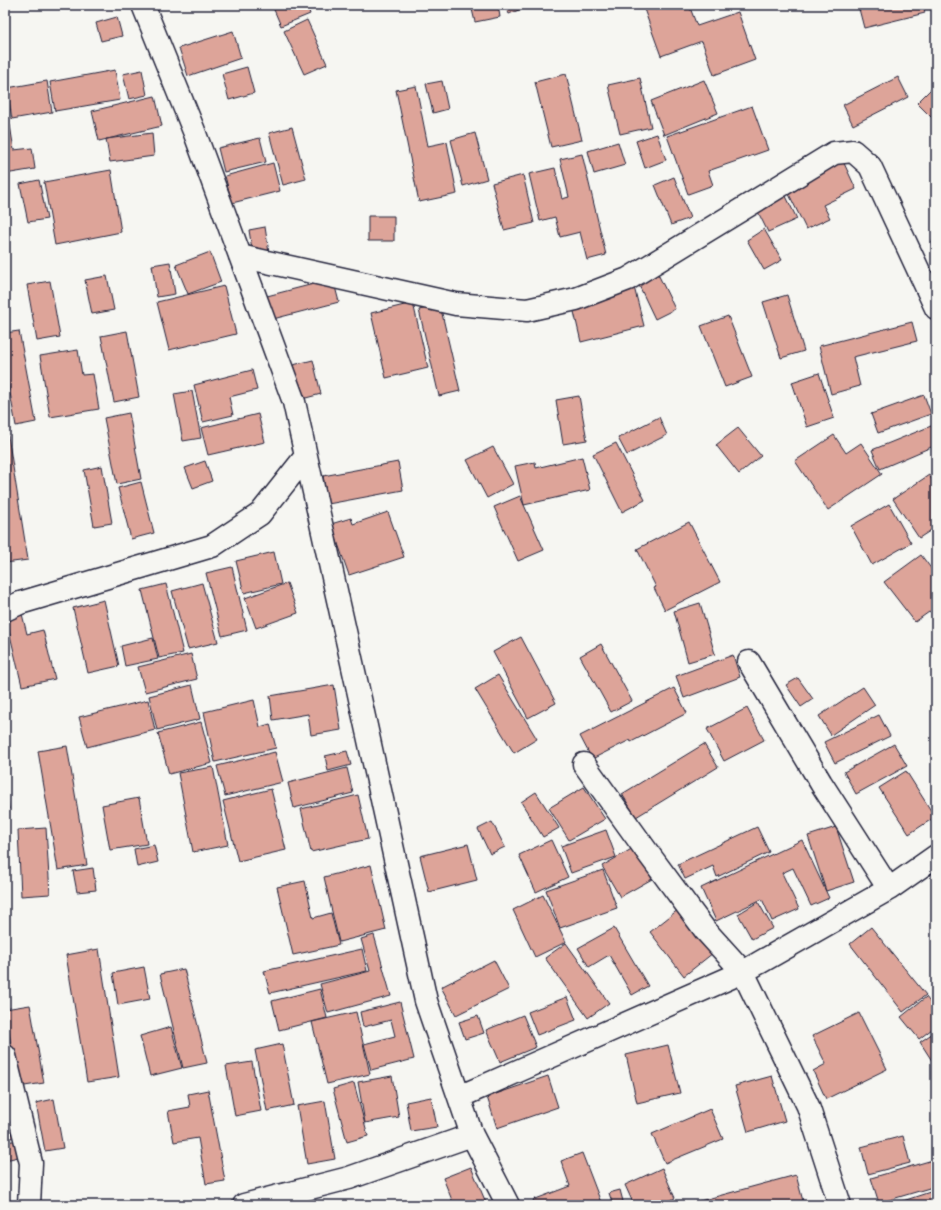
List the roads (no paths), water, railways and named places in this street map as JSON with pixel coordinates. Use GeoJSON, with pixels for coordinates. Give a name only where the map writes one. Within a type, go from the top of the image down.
{"type":"FeatureCollection","features":[{"type":"Feature","properties":{"kind":"street"},"geometry":{"type":"LineString","coordinates":[[143,5],[194,131],[294,402],[426,1001],[472,1135],[508,1205]]}},
{"type":"Feature","properties":{"kind":"street"},"geometry":{"type":"LineString","coordinates":[[240,256],[456,304],[526,310],[576,299],[628,280],[834,153],[852,151],[870,166],[936,308]]}},
{"type":"Feature","properties":{"kind":"street"},"geometry":{"type":"LineString","coordinates":[[5,610],[20,603],[212,546],[260,514],[306,456]]}},
{"type":"Feature","properties":{"kind":"street"},"geometry":{"type":"LineString","coordinates":[[749,662],[821,783],[889,889]]}},
{"type":"Feature","properties":{"kind":"street"},"geometry":{"type":"LineString","coordinates":[[584,764],[705,930],[743,972],[808,1106],[840,1205]]}},
{"type":"Feature","properties":{"kind":"street"},"geometry":{"type":"LineString","coordinates":[[460,1097],[743,972],[889,889],[936,856]]}},
{"type":"Feature","properties":{"kind":"street"},"geometry":{"type":"LineString","coordinates":[[5,1056],[31,1163],[29,1205]]}},
{"type":"Feature","properties":{"kind":"street"},"geometry":{"type":"LineString","coordinates":[[244,1205],[349,1178],[472,1135]]}}]}
